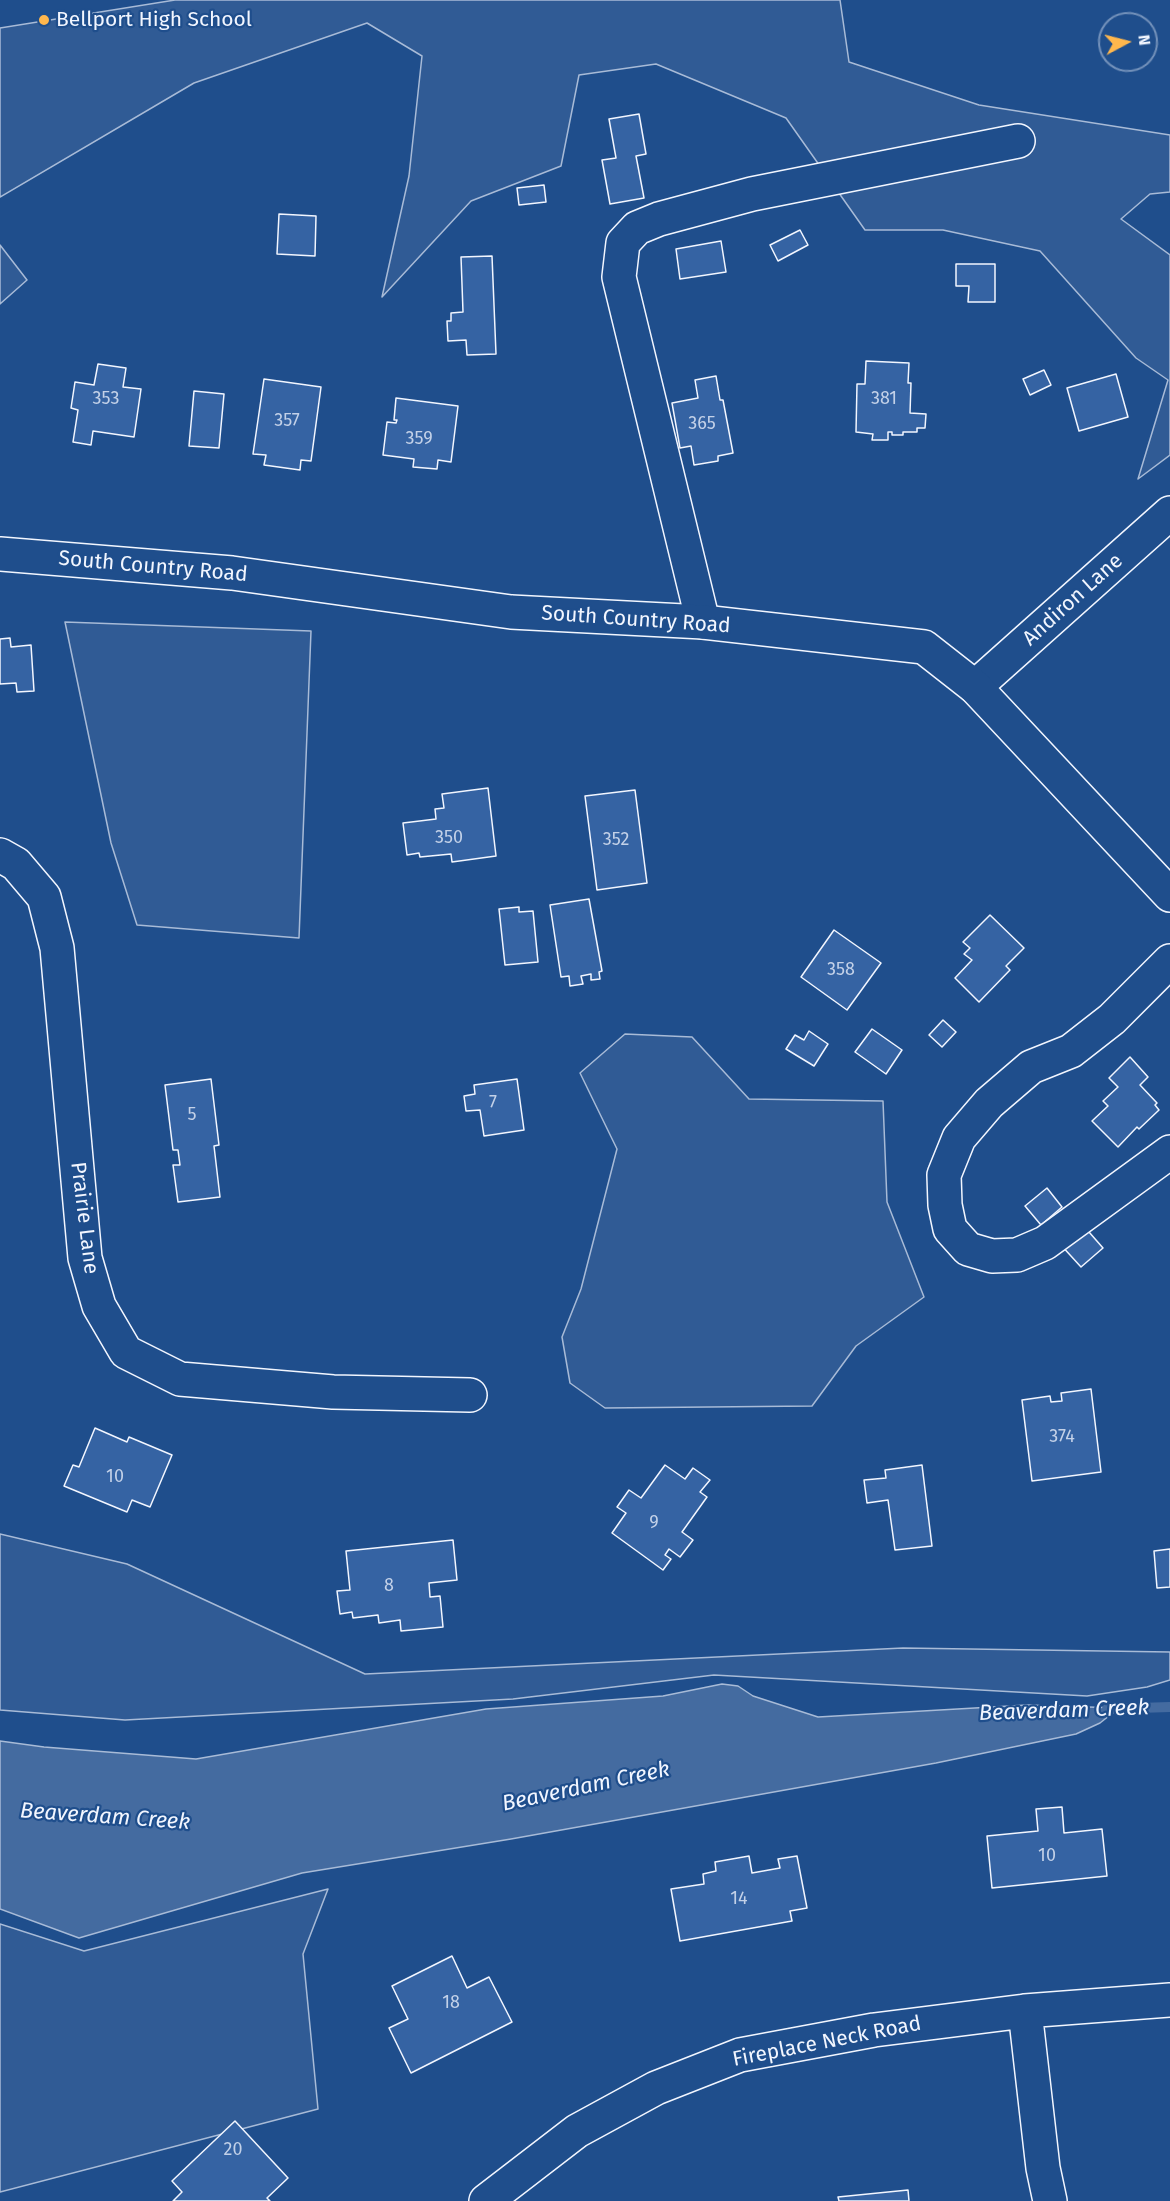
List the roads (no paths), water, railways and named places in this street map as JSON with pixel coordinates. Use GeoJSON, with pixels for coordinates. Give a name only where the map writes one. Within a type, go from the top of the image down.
{"type":"FeatureCollection","features":[{"type":"Feature","properties":{"kind":"street"},"geometry":{"type":"LineString","coordinates":[[703,622],[619,277],[623,243],[637,228],[659,219],[752,194],[1018,141]]}},
{"type":"Feature","properties":{"kind":"street","name":"Andiron Lane"},"geometry":{"type":"LineString","coordinates":[[975,687],[1170,513]]}},
{"type":"Feature","properties":{"kind":"street","name":"South Country Road"},"geometry":{"type":"LineString","coordinates":[[0,554],[232,573],[511,612],[703,622],[924,647],[975,687],[1170,894]]}},
{"type":"Feature","properties":{"kind":"street","name":"Prairie Lane"},"geometry":{"type":"LineString","coordinates":[[0,855],[16,864],[44,897],[57,948],[85,1258],[99,1306],[126,1352],[180,1379],[333,1392],[470,1395]]}},
{"type":"Feature","properties":{"kind":"street"},"geometry":{"type":"LineString","coordinates":[[1170,961],[1112,1019],[1071,1051],[1030,1067],[989,1103],[959,1138],[944,1175],[945,1205],[950,1229],[968,1250],[992,1256],[1017,1255],[1045,1243],[1170,1152]]}},
{"type":"Feature","properties":{"kind":"street","name":"Fireplace Neck Road"},"geometry":{"type":"LineString","coordinates":[[486,2201],[577,2131],[656,2088],[740,2055],[874,2030],[1025,2011],[1170,2000]]}},
{"type":"Feature","properties":{"kind":"street"},"geometry":{"type":"LineString","coordinates":[[1025,2011],[1043,2168],[1050,2201]]}},
{"type":"Feature","properties":{"kind":"water"},"geometry":{"type":"Polygon","coordinates":[[[722,1684],[738,1686],[753,1696],[818,1717],[1027,1705],[1119,1708],[1100,1723],[1076,1734],[936,1763],[511,1839],[302,1873],[79,1938],[0,1909],[0,1741],[44,1747],[196,1759],[486,1709],[663,1696],[722,1684]]]}},
{"type":"Feature","properties":{"kind":"waterway","name":"Beaverdam Creek"},"geometry":{"type":"LineString","coordinates":[[1107,1709],[1170,1707]]}},
{"type":"Feature","properties":{"kind":"place","name":"Bellport High School"},"geometry":{"type":"Point","coordinates":[44,20]}}]}
